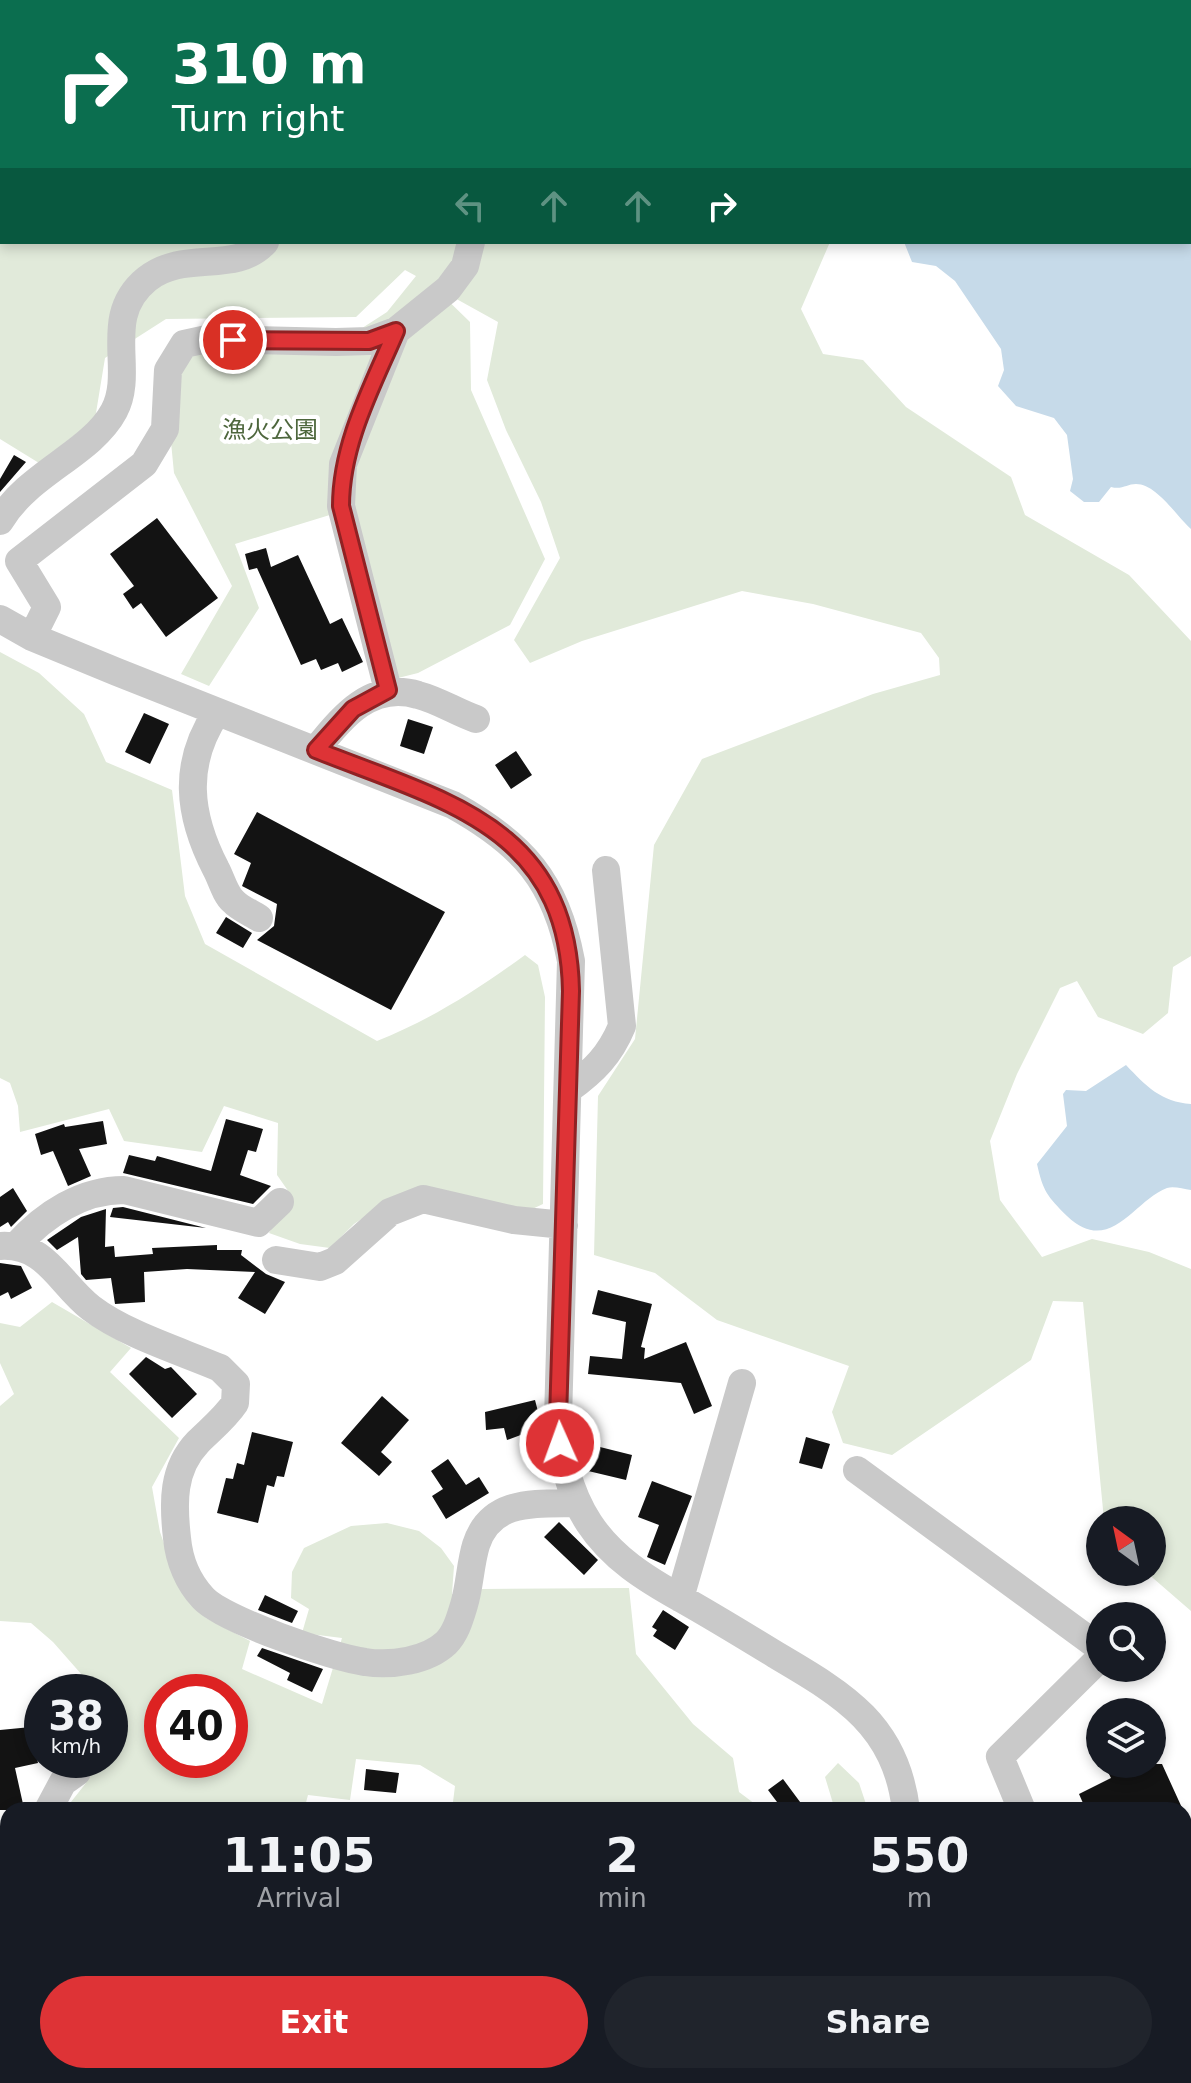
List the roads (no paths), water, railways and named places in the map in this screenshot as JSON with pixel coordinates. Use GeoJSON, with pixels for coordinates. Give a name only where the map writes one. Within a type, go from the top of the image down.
{"type":"FeatureCollection","features":[{"type":"Feature","properties":{"kind":"street"},"geometry":{"type":"LineString","coordinates":[[0,521],[33,480],[97,432],[114,411],[122,384],[118,332],[130,302],[144,281],[169,265],[241,259],[262,244]]}},
{"type":"Feature","properties":{"kind":"street"},"geometry":{"type":"LineString","coordinates":[[32,637],[47,607],[19,561],[144,464],[165,429],[168,370],[184,344],[207,339],[369,341],[396,331],[448,289],[465,266],[470,244]]}},
{"type":"Feature","properties":{"kind":"street"},"geometry":{"type":"LineString","coordinates":[[388,690],[341,506],[341,481],[347,448],[396,331]]}},
{"type":"Feature","properties":{"kind":"street"},"geometry":{"type":"LineString","coordinates":[[0,619],[32,637],[453,805],[495,828],[538,872],[564,928],[571,961],[558,1419],[567,1475],[578,1503],[603,1542],[620,1559],[844,1695],[883,1739],[903,1786],[905,1802]]}},
{"type":"Feature","properties":{"kind":"street"},"geometry":{"type":"LineString","coordinates":[[316,750],[353,709],[388,690],[418,695],[476,719]]}},
{"type":"Feature","properties":{"kind":"street"},"geometry":{"type":"LineString","coordinates":[[217,712],[200,737],[195,757],[194,804],[204,849],[232,901],[259,918]]}},
{"type":"Feature","properties":{"kind":"street"},"geometry":{"type":"LineString","coordinates":[[569,1089],[594,1071],[613,1049],[622,1026],[606,870]]}},
{"type":"Feature","properties":{"kind":"street"},"geometry":{"type":"LineString","coordinates":[[9,1246],[58,1209],[106,1190],[124,1190],[258,1223],[280,1202]]}},
{"type":"Feature","properties":{"kind":"street"},"geometry":{"type":"LineString","coordinates":[[276,1260],[320,1267],[335,1261],[390,1212],[423,1199],[514,1220],[564,1225]]}},
{"type":"Feature","properties":{"kind":"street"},"geometry":{"type":"LineString","coordinates":[[9,1246],[39,1253],[73,1293],[94,1311],[220,1368],[236,1384],[235,1403],[187,1455],[179,1467],[176,1486],[180,1558],[196,1589],[219,1611],[305,1645],[365,1662],[411,1659],[446,1642],[457,1626],[476,1547],[491,1518],[503,1510],[529,1504],[578,1503]]}},
{"type":"Feature","properties":{"kind":"street"},"geometry":{"type":"LineString","coordinates":[[680,1598],[742,1383]]}},
{"type":"Feature","properties":{"kind":"street"},"geometry":{"type":"LineString","coordinates":[[857,1470],[1086,1638]]}},
{"type":"Feature","properties":{"kind":"street"},"geometry":{"type":"LineString","coordinates":[[1019,1802],[1000,1757],[1086,1672]]}},
{"type":"Feature","properties":{"kind":"street"},"geometry":{"type":"LineString","coordinates":[[52,1802],[69,1778]]}},
{"type":"Feature","properties":{"kind":"water"},"geometry":{"type":"Polygon","coordinates":[[[905,244],[1191,244],[1191,529],[1159,495],[1144,485],[1111,487],[1099,502],[1084,502],[1070,491],[1073,479],[1067,435],[1054,418],[1016,406],[998,386],[1004,370],[1001,349],[955,281],[936,266],[912,262],[905,244]]]}},
{"type":"Feature","properties":{"kind":"water"},"geometry":{"type":"Polygon","coordinates":[[[1126,1065],[1147,1086],[1163,1096],[1191,1104],[1191,1190],[1167,1188],[1121,1222],[1096,1231],[1082,1227],[1055,1203],[1044,1187],[1037,1164],[1067,1126],[1063,1094],[1066,1090],[1086,1091],[1126,1065]]]}},
{"type":"Feature","properties":{"kind":"park label","name":"漁火公園"},"geometry":{"type":"Point","coordinates":[270,430]}}]}
